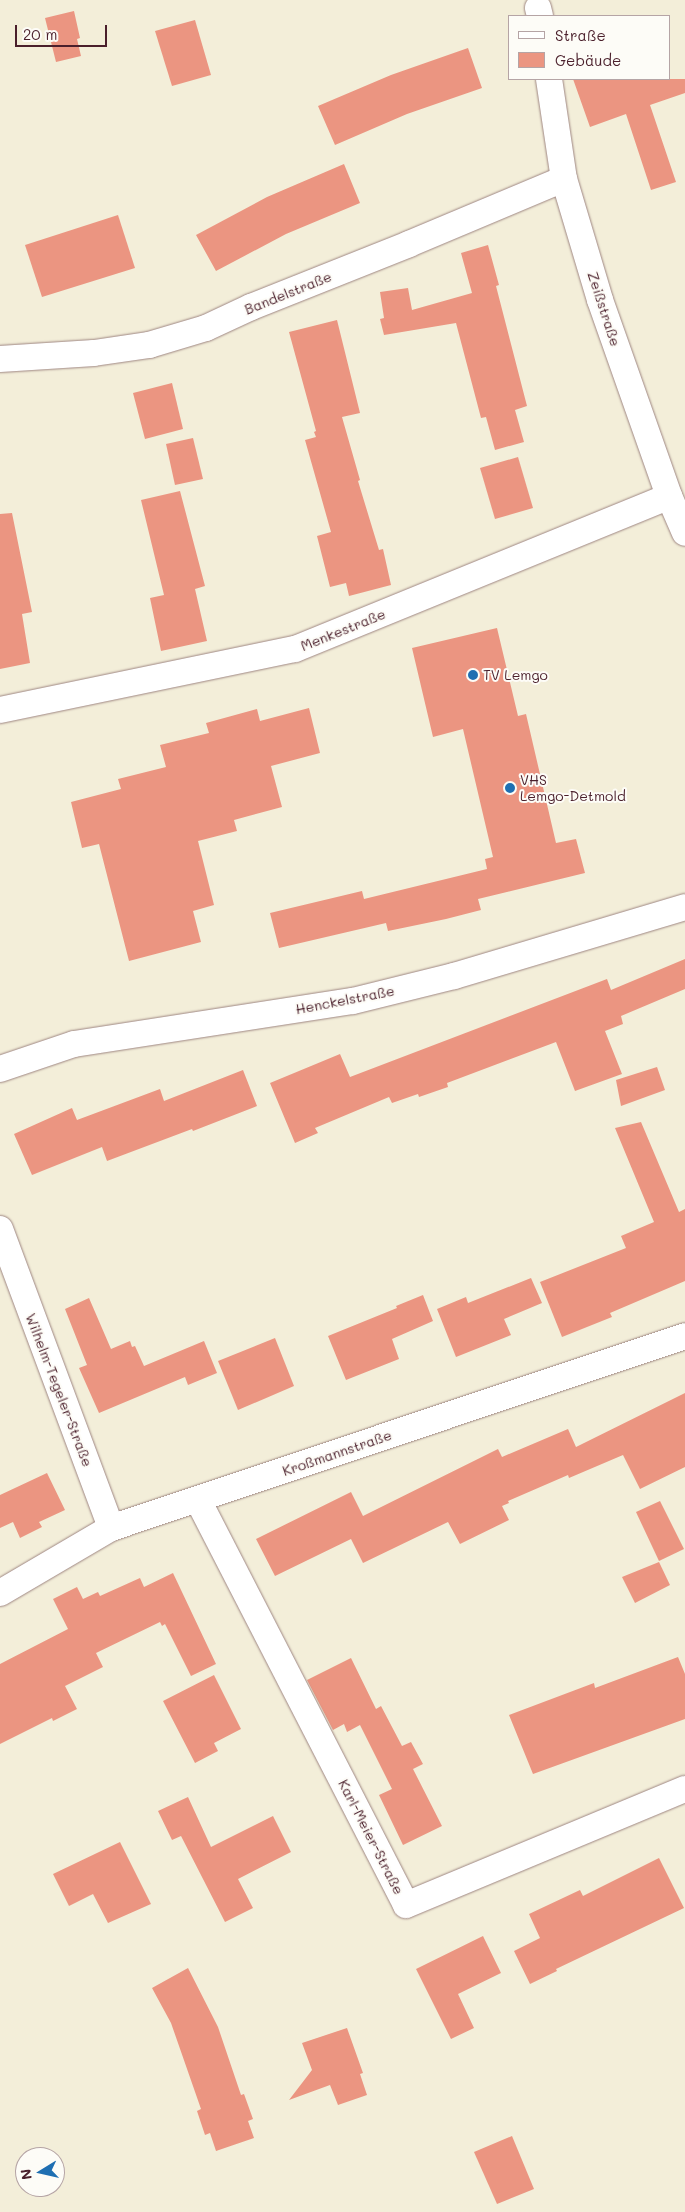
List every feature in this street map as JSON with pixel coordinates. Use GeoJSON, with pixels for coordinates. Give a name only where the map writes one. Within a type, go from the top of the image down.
{"type":"FeatureCollection","features":[{"type":"Feature","properties":{"kind":"street","name":"Zeißstraße"},"geometry":{"type":"LineString","coordinates":[[549,80],[564,179],[600,300],[669,496],[685,533]]}},
{"type":"Feature","properties":{"kind":"street","name":"Bandelstraße"},"geometry":{"type":"LineString","coordinates":[[0,359],[94,353],[148,345],[206,328],[564,179]]}},
{"type":"Feature","properties":{"kind":"street","name":"Menkestraße"},"geometry":{"type":"LineString","coordinates":[[0,710],[295,649],[669,496]]}},
{"type":"Feature","properties":{"kind":"street","name":"Henckelstraße"},"geometry":{"type":"LineString","coordinates":[[0,1069],[74,1044],[353,1001],[454,976],[685,907]]}},
{"type":"Feature","properties":{"kind":"street","name":"Wilhelm-Tegeler-Straße"},"geometry":{"type":"LineString","coordinates":[[2,1246],[111,1528]]}},
{"type":"Feature","properties":{"kind":"street","name":"Kroßmannstraße"},"geometry":{"type":"LineString","coordinates":[[0,1593],[111,1528],[685,1336]]}},
{"type":"Feature","properties":{"kind":"street","name":"Karl-Meier-Straße"},"geometry":{"type":"LineString","coordinates":[[198,1500],[406,1905],[685,1789]]}},
{"type":"Feature","properties":{"kind":"building"},"geometry":{"type":"Polygon","coordinates":[[[74,11],[80,38],[77,39],[81,56],[56,62],[45,18],[74,11]]]}},
{"type":"Feature","properties":{"kind":"building"},"geometry":{"type":"Polygon","coordinates":[[[195,20],[211,75],[172,86],[155,31],[195,20]]]}},
{"type":"Feature","properties":{"kind":"building"},"geometry":{"type":"Polygon","coordinates":[[[468,48],[482,88],[407,114],[335,145],[318,106],[391,75],[468,48]]]}},
{"type":"Feature","properties":{"kind":"building"},"geometry":{"type":"Polygon","coordinates":[[[685,79],[685,93],[650,105],[676,182],[651,190],[626,114],[590,127],[573,80],[685,79]]]}},
{"type":"Feature","properties":{"kind":"building"},"geometry":{"type":"Polygon","coordinates":[[[344,164],[360,203],[286,234],[216,271],[196,235],[267,197],[344,164]]]}},
{"type":"Feature","properties":{"kind":"building"},"geometry":{"type":"Polygon","coordinates":[[[118,215],[135,268],[42,297],[25,245],[118,215]]]}},
{"type":"Feature","properties":{"kind":"building"},"geometry":{"type":"Polygon","coordinates":[[[488,245],[499,285],[496,286],[527,406],[515,410],[524,442],[495,450],[486,417],[481,418],[456,323],[384,335],[380,319],[384,318],[380,292],[408,288],[412,310],[472,293],[461,253],[488,245]]]}},
{"type":"Feature","properties":{"kind":"building"},"geometry":{"type":"Polygon","coordinates":[[[337,320],[360,413],[342,417],[360,480],[358,481],[379,550],[383,549],[391,585],[349,596],[346,583],[330,587],[317,536],[331,532],[305,440],[316,437],[314,432],[316,431],[289,332],[337,320]]]}},
{"type":"Feature","properties":{"kind":"building"},"geometry":{"type":"Polygon","coordinates":[[[172,383],[183,429],[145,439],[133,393],[172,383]]]}},
{"type":"Feature","properties":{"kind":"building"},"geometry":{"type":"Polygon","coordinates":[[[193,438],[203,479],[175,485],[166,444],[193,438]]]}},
{"type":"Feature","properties":{"kind":"building"},"geometry":{"type":"Polygon","coordinates":[[[518,457],[533,508],[495,519],[480,468],[518,457]]]}},
{"type":"Feature","properties":{"kind":"building"},"geometry":{"type":"Polygon","coordinates":[[[180,491],[205,586],[195,589],[207,641],[161,651],[150,598],[164,595],[141,500],[180,491]]]}},
{"type":"Feature","properties":{"kind":"building"},"geometry":{"type":"Polygon","coordinates":[[[12,513],[32,612],[22,614],[30,663],[0,669],[0,514],[12,513]]]}},
{"type":"Feature","properties":{"kind":"building","name":"VHS Lemgo-Detmold"},"geometry":{"type":"Polygon","coordinates":[[[497,628],[518,716],[526,714],[556,843],[576,839],[585,873],[478,899],[481,910],[446,919],[388,931],[386,923],[279,948],[270,913],[362,891],[364,899],[487,869],[485,859],[493,857],[463,729],[433,737],[412,648],[497,628]]]}},
{"type":"Feature","properties":{"kind":"building"},"geometry":{"type":"Polygon","coordinates":[[[309,708],[320,753],[271,766],[282,807],[234,820],[237,831],[198,841],[214,905],[193,911],[201,942],[129,961],[99,844],[82,848],[71,802],[121,789],[118,779],[166,767],[160,745],[209,733],[206,723],[257,709],[260,721],[309,708]]]}},
{"type":"Feature","properties":{"kind":"building"},"geometry":{"type":"Polygon","coordinates":[[[685,959],[685,989],[621,1016],[623,1024],[605,1031],[622,1074],[575,1091],[556,1042],[447,1083],[448,1087],[419,1097],[418,1094],[392,1103],[389,1097],[315,1128],[318,1133],[295,1143],[270,1083],[340,1054],[350,1077],[607,979],[611,990],[685,959]]]}},
{"type":"Feature","properties":{"kind":"building"},"geometry":{"type":"Polygon","coordinates":[[[657,1067],[665,1090],[621,1106],[616,1080],[657,1067]]]}},
{"type":"Feature","properties":{"kind":"building"},"geometry":{"type":"Polygon","coordinates":[[[243,1070],[257,1106],[107,1161],[102,1147],[32,1175],[14,1134],[72,1108],[77,1120],[160,1089],[164,1101],[243,1070]]]}},
{"type":"Feature","properties":{"kind":"building"},"geometry":{"type":"Polygon","coordinates":[[[641,1122],[679,1212],[685,1209],[685,1281],[610,1313],[612,1317],[562,1337],[540,1282],[626,1248],[621,1236],[654,1222],[615,1128],[641,1122]]]}},
{"type":"Feature","properties":{"kind":"building"},"geometry":{"type":"Polygon","coordinates":[[[531,1278],[542,1303],[504,1319],[511,1335],[456,1357],[437,1309],[466,1297],[468,1303],[531,1278]]]}},
{"type":"Feature","properties":{"kind":"building"},"geometry":{"type":"Polygon","coordinates":[[[423,1295],[433,1321],[392,1339],[399,1359],[346,1380],[328,1336],[397,1308],[396,1306],[423,1295]]]}},
{"type":"Feature","properties":{"kind":"building"},"geometry":{"type":"Polygon","coordinates":[[[89,1298],[111,1349],[130,1341],[132,1347],[135,1346],[144,1366],[204,1341],[217,1373],[188,1385],[185,1377],[99,1413],[79,1368],[87,1365],[65,1309],[89,1298]]]}},
{"type":"Feature","properties":{"kind":"building"},"geometry":{"type":"Polygon","coordinates":[[[275,1338],[294,1386],[238,1410],[218,1361],[275,1338]]]}},
{"type":"Feature","properties":{"kind":"building"},"geometry":{"type":"Polygon","coordinates":[[[685,1393],[685,1467],[640,1489],[623,1455],[569,1478],[568,1475],[508,1501],[509,1503],[502,1506],[509,1520],[460,1544],[448,1522],[363,1563],[351,1539],[275,1576],[256,1539],[351,1492],[363,1516],[498,1449],[502,1457],[568,1429],[576,1447],[685,1393]]]}},
{"type":"Feature","properties":{"kind":"building"},"geometry":{"type":"Polygon","coordinates":[[[47,1473],[65,1510],[39,1522],[42,1527],[20,1538],[13,1522],[0,1528],[0,1495],[47,1473]]]}},
{"type":"Feature","properties":{"kind":"building"},"geometry":{"type":"Polygon","coordinates":[[[660,1501],[684,1549],[659,1561],[636,1512],[660,1501]]]}},
{"type":"Feature","properties":{"kind":"building"},"geometry":{"type":"Polygon","coordinates":[[[659,1562],[670,1585],[635,1603],[622,1577],[659,1562]]]}},
{"type":"Feature","properties":{"kind":"building"},"geometry":{"type":"Polygon","coordinates":[[[173,1573],[216,1664],[191,1676],[165,1624],[162,1626],[160,1622],[96,1653],[103,1667],[65,1686],[77,1709],[53,1721],[52,1718],[0,1744],[0,1664],[68,1629],[53,1599],[77,1587],[83,1599],[98,1592],[100,1596],[140,1578],[144,1587],[173,1573]]]}},
{"type":"Feature","properties":{"kind":"building"},"geometry":{"type":"Polygon","coordinates":[[[678,1657],[685,1674],[685,1719],[533,1774],[509,1715],[594,1683],[595,1688],[678,1657]]]}},
{"type":"Feature","properties":{"kind":"building"},"geometry":{"type":"Polygon","coordinates":[[[351,1658],[376,1709],[381,1706],[402,1746],[411,1742],[423,1764],[413,1769],[442,1826],[403,1845],[379,1795],[392,1789],[360,1725],[347,1732],[344,1724],[333,1730],[307,1680],[351,1658]]]}},
{"type":"Feature","properties":{"kind":"building"},"geometry":{"type":"Polygon","coordinates":[[[214,1675],[241,1729],[214,1743],[218,1751],[195,1763],[163,1701],[214,1675]]]}},
{"type":"Feature","properties":{"kind":"building"},"geometry":{"type":"Polygon","coordinates":[[[188,1797],[211,1847],[273,1816],[291,1852],[238,1879],[253,1908],[225,1922],[181,1836],[172,1840],[158,1811],[188,1797]]]}},
{"type":"Feature","properties":{"kind":"building"},"geometry":{"type":"Polygon","coordinates":[[[120,1842],[151,1904],[108,1923],[93,1894],[69,1906],[53,1874],[120,1842]]]}},
{"type":"Feature","properties":{"kind":"building"},"geometry":{"type":"Polygon","coordinates":[[[659,1858],[684,1908],[556,1969],[557,1971],[530,1984],[514,1951],[540,1938],[529,1914],[580,1890],[583,1896],[659,1858]]]}},
{"type":"Feature","properties":{"kind":"building"},"geometry":{"type":"Polygon","coordinates":[[[483,1936],[501,1973],[458,1994],[474,2028],[451,2039],[416,1969],[483,1936]]]}},
{"type":"Feature","properties":{"kind":"building"},"geometry":{"type":"Polygon","coordinates":[[[188,1968],[218,2027],[241,2095],[244,2094],[253,2119],[248,2121],[254,2138],[216,2151],[210,2133],[205,2135],[197,2111],[201,2109],[171,2023],[152,1988],[188,1968]]]}},
{"type":"Feature","properties":{"kind":"building"},"geometry":{"type":"Polygon","coordinates":[[[347,2028],[363,2073],[360,2074],[367,2095],[338,2105],[330,2085],[289,2100],[312,2070],[302,2043],[347,2028]]]}},
{"type":"Feature","properties":{"kind":"building"},"geometry":{"type":"Polygon","coordinates":[[[512,2136],[534,2189],[497,2204],[474,2152],[512,2136]]]}},
{"type":"Feature","properties":{"kind":"place","name":"TV Lemgo"},"geometry":{"type":"Point","coordinates":[473,675]}},
{"type":"Feature","properties":{"kind":"place","name":"VHS Lemgo-Detmold"},"geometry":{"type":"Point","coordinates":[510,788]}}]}
